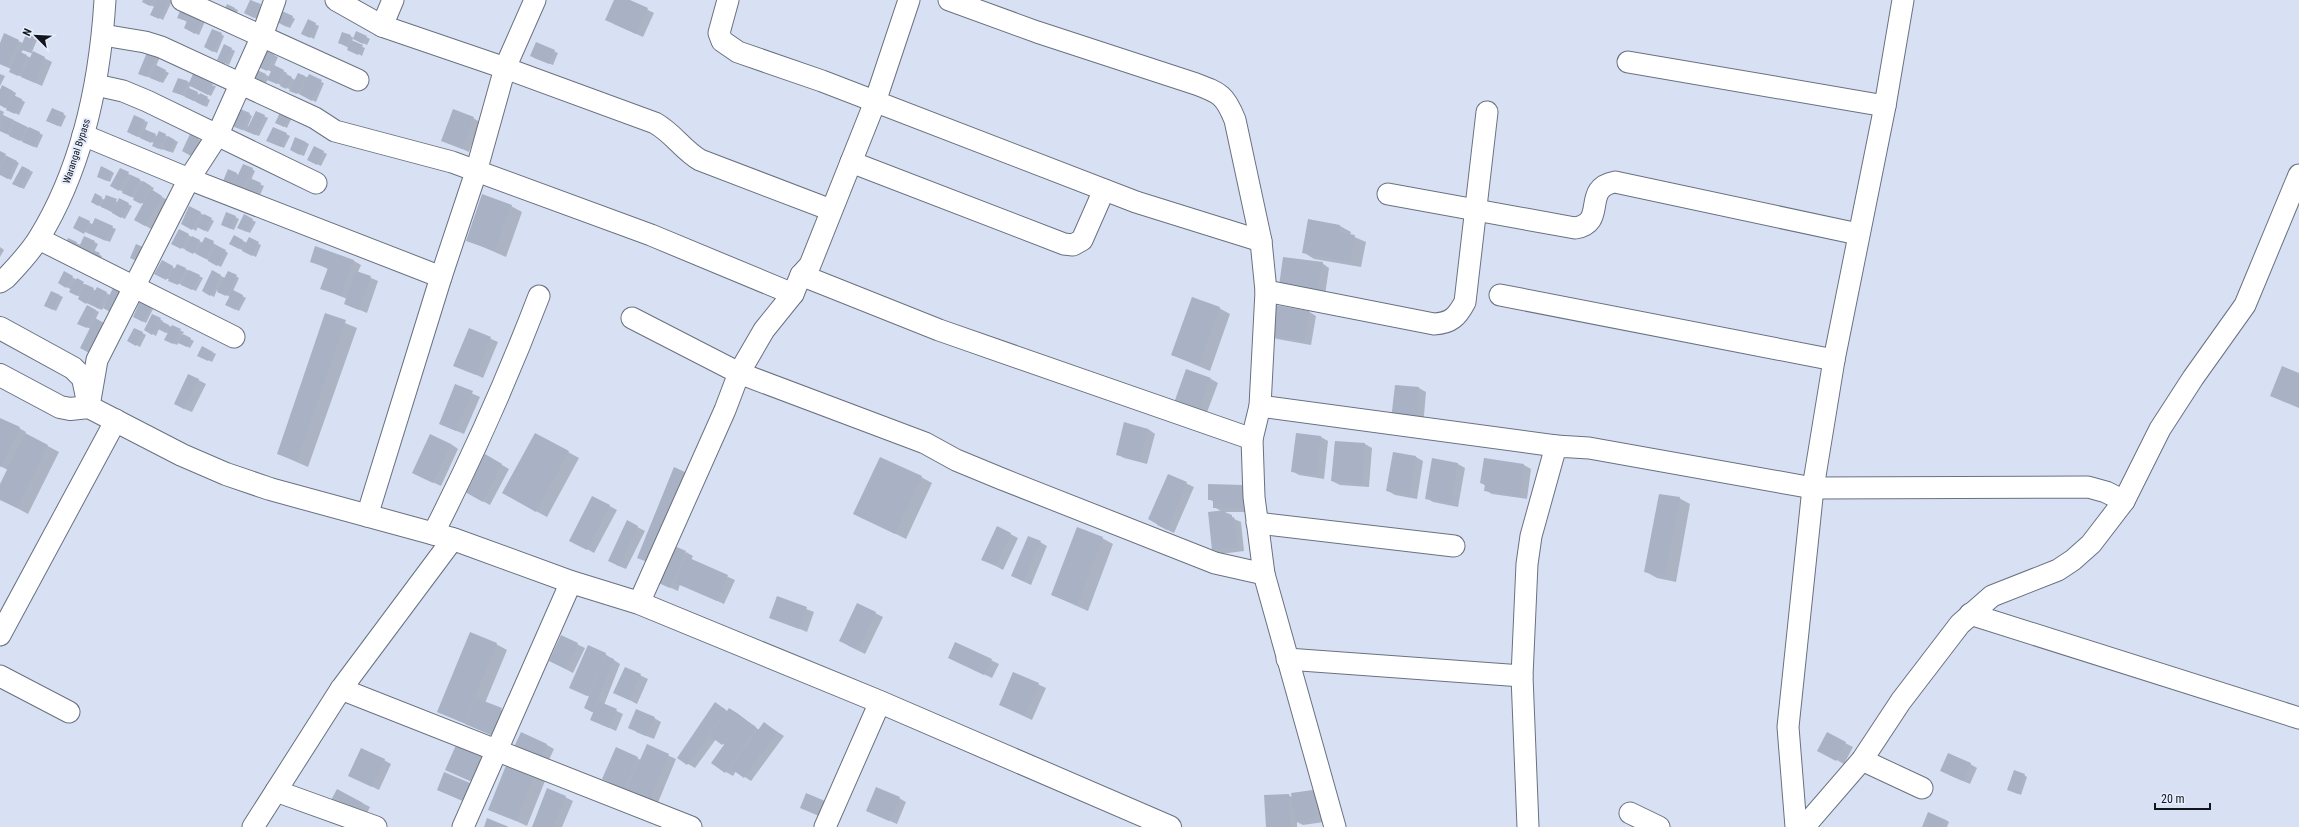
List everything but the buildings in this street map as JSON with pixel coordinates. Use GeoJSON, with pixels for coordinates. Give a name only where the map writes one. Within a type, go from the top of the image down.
{"type":"FeatureCollection","features":[{"type":"Feature","properties":{"kind":"highway"},"geometry":{"type":"LineString","coordinates":[[0,328],[72,368],[83,378],[89,407]]}},
{"type":"Feature","properties":{"kind":"highway"},"geometry":{"type":"LineString","coordinates":[[0,375],[60,407],[70,409],[89,407],[182,455],[226,474],[367,516],[443,536],[571,582],[638,603],[880,702],[1170,827]]}},
{"type":"Feature","properties":{"kind":"street","name":"Warangal Bypass"},"geometry":{"type":"LineString","coordinates":[[0,282],[6,278],[39,239],[63,191],[82,135],[96,85],[103,35],[105,0]]}},
{"type":"Feature","properties":{"kind":"street"},"geometry":{"type":"LineString","coordinates":[[182,0],[358,80]]}},
{"type":"Feature","properties":{"kind":"street"},"geometry":{"type":"LineString","coordinates":[[89,407],[97,360],[189,179],[216,136],[239,83],[262,36],[275,0]]}},
{"type":"Feature","properties":{"kind":"street"},"geometry":{"type":"LineString","coordinates":[[336,0],[382,26],[505,68],[655,123],[667,130],[690,154],[700,160],[831,210]]}},
{"type":"Feature","properties":{"kind":"street"},"geometry":{"type":"LineString","coordinates":[[382,26],[392,0]]}},
{"type":"Feature","properties":{"kind":"street"},"geometry":{"type":"LineString","coordinates":[[367,516],[441,277],[476,172],[505,68],[535,0]]}},
{"type":"Feature","properties":{"kind":"street"},"geometry":{"type":"LineString","coordinates":[[728,0],[719,33],[722,41],[729,47],[1136,202],[1261,241]]}},
{"type":"Feature","properties":{"kind":"street"},"geometry":{"type":"LineString","coordinates":[[638,603],[725,410],[738,374],[764,330],[810,265],[875,102],[909,0]]}},
{"type":"Feature","properties":{"kind":"street"},"geometry":{"type":"LineString","coordinates":[[949,0],[1037,32],[1214,91],[1228,102],[1234,120],[1261,241],[1266,291],[1260,406],[1252,439],[1257,523],[1264,574],[1336,827]]}},
{"type":"Feature","properties":{"kind":"street"},"geometry":{"type":"LineString","coordinates":[[1796,827],[1788,727],[1813,488],[1834,360],[1858,234],[1886,106],[1903,0]]}},
{"type":"Feature","properties":{"kind":"street"},"geometry":{"type":"LineString","coordinates":[[103,35],[145,42],[161,47],[315,118],[334,132],[430,156],[651,236],[953,335],[1252,439]]}},
{"type":"Feature","properties":{"kind":"street"},"geometry":{"type":"LineString","coordinates":[[1628,62],[1886,106]]}},
{"type":"Feature","properties":{"kind":"street"},"geometry":{"type":"LineString","coordinates":[[96,85],[123,91],[147,101],[216,136],[316,183]]}},
{"type":"Feature","properties":{"kind":"street"},"geometry":{"type":"LineString","coordinates":[[1266,291],[1434,324],[1447,323],[1458,316],[1465,302],[1487,112]]}},
{"type":"Feature","properties":{"kind":"street"},"geometry":{"type":"LineString","coordinates":[[82,135],[189,179],[441,277]]}},
{"type":"Feature","properties":{"kind":"street"},"geometry":{"type":"LineString","coordinates":[[851,162],[1064,244],[1073,245],[1082,240],[1104,190]]}},
{"type":"Feature","properties":{"kind":"street"},"geometry":{"type":"LineString","coordinates":[[1804,827],[1862,760],[1905,695],[1970,614],[1992,596],[2058,570],[2073,560],[2091,544],[2124,501],[2160,429],[2193,378],[2245,305],[2299,175]]}},
{"type":"Feature","properties":{"kind":"street"},"geometry":{"type":"LineString","coordinates":[[1388,194],[1575,228],[1584,226],[1593,216],[1595,198],[1600,188],[1607,183],[1616,182],[1858,234]]}},
{"type":"Feature","properties":{"kind":"street"},"geometry":{"type":"LineString","coordinates":[[39,239],[234,337]]}},
{"type":"Feature","properties":{"kind":"street"},"geometry":{"type":"LineString","coordinates":[[1500,295],[1834,360]]}},
{"type":"Feature","properties":{"kind":"street"},"geometry":{"type":"LineString","coordinates":[[253,827],[341,689],[443,536],[471,461],[509,374],[539,296]]}},
{"type":"Feature","properties":{"kind":"street"},"geometry":{"type":"LineString","coordinates":[[632,318],[738,374],[925,442],[956,460],[1002,480],[1215,563],[1264,574]]}},
{"type":"Feature","properties":{"kind":"street"},"geometry":{"type":"LineString","coordinates":[[1260,406],[1556,446],[1589,448],[1813,488],[2088,487],[2106,492],[2124,501]]}},
{"type":"Feature","properties":{"kind":"street"},"geometry":{"type":"LineString","coordinates":[[0,635],[116,420]]}},
{"type":"Feature","properties":{"kind":"street"},"geometry":{"type":"LineString","coordinates":[[1528,827],[1522,676],[1527,564],[1531,536],[1556,446]]}},
{"type":"Feature","properties":{"kind":"street"},"geometry":{"type":"LineString","coordinates":[[1257,523],[1454,546]]}},
{"type":"Feature","properties":{"kind":"street"},"geometry":{"type":"LineString","coordinates":[[463,827],[496,749],[571,582]]}},
{"type":"Feature","properties":{"kind":"street"},"geometry":{"type":"LineString","coordinates":[[1970,614],[2299,718]]}},
{"type":"Feature","properties":{"kind":"street"},"geometry":{"type":"LineString","coordinates":[[1288,659],[1522,676]]}},
{"type":"Feature","properties":{"kind":"street"},"geometry":{"type":"LineString","coordinates":[[0,676],[69,712]]}},
{"type":"Feature","properties":{"kind":"street"},"geometry":{"type":"LineString","coordinates":[[341,689],[691,827]]}},
{"type":"Feature","properties":{"kind":"street"},"geometry":{"type":"LineString","coordinates":[[824,827],[880,702]]}},
{"type":"Feature","properties":{"kind":"street"},"geometry":{"type":"LineString","coordinates":[[1862,760],[1922,788]]}},
{"type":"Feature","properties":{"kind":"street"},"geometry":{"type":"LineString","coordinates":[[276,791],[376,827]]}},
{"type":"Feature","properties":{"kind":"street"},"geometry":{"type":"LineString","coordinates":[[1630,813],[1659,827]]}}]}
